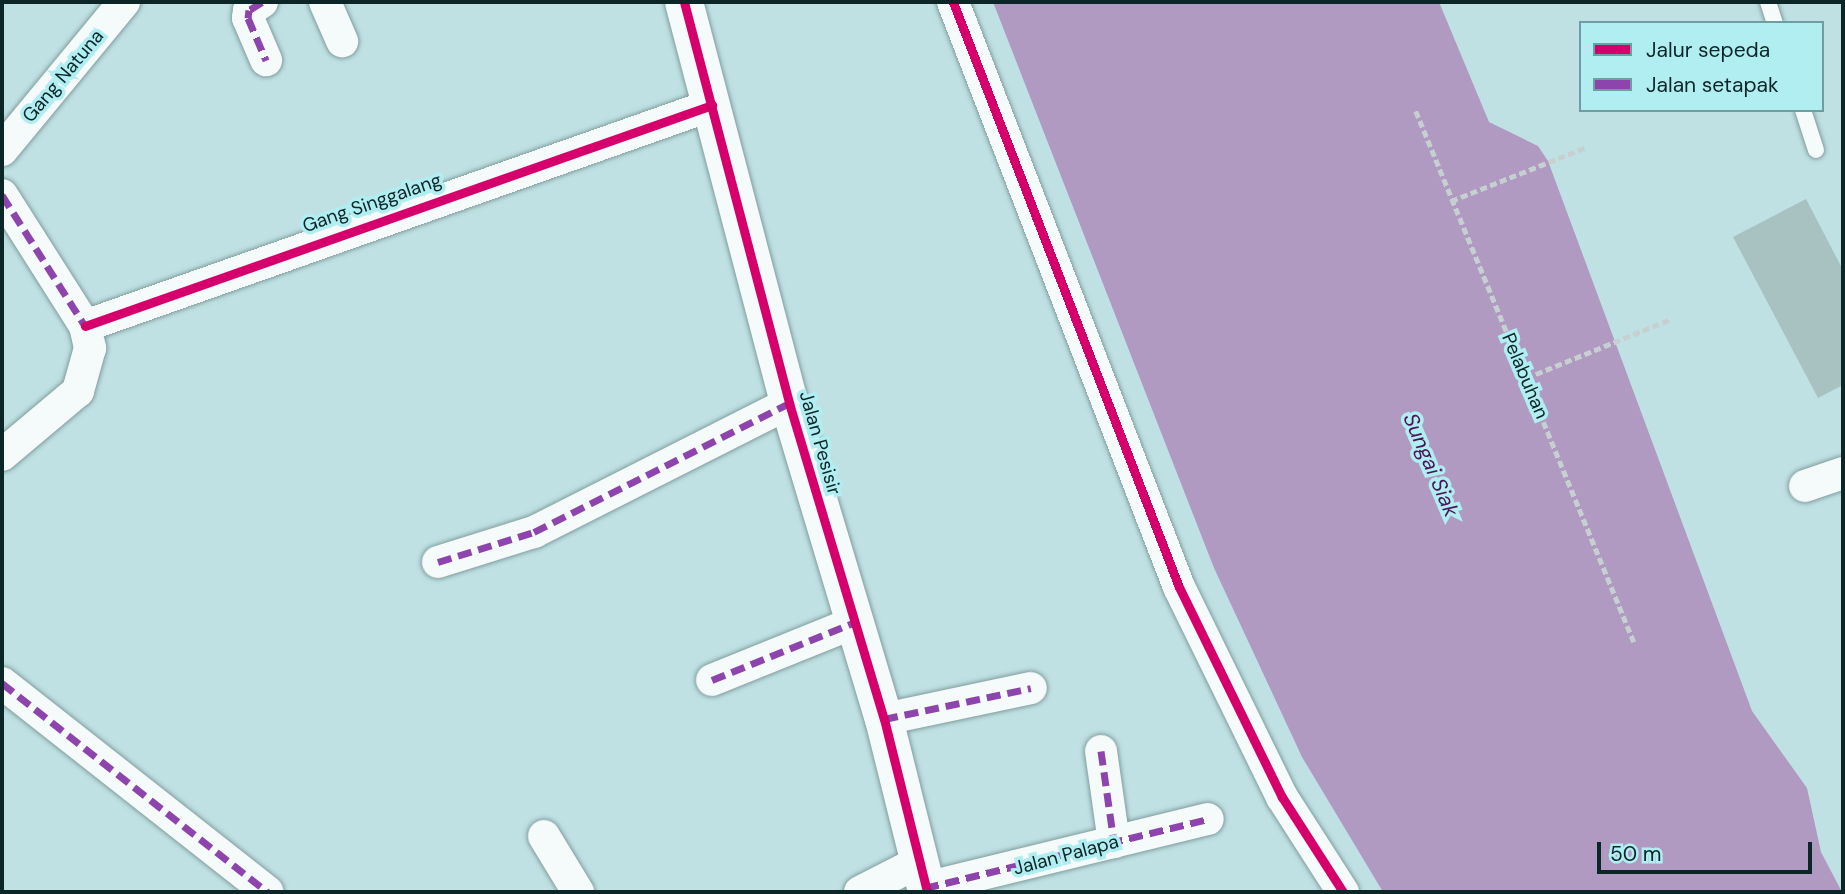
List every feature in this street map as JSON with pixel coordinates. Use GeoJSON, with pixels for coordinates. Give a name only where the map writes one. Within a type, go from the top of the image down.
{"type":"FeatureCollection","features":[{"type":"Feature","properties":{"kind":"street","name":"Gang Natuna"},"geometry":{"type":"LineString","coordinates":[[2,150],[124,2]]}},
{"type":"Feature","properties":{"kind":"street"},"geometry":{"type":"LineString","coordinates":[[262,2],[252,6],[248,18],[266,60]]}},
{"type":"Feature","properties":{"kind":"street"},"geometry":{"type":"LineString","coordinates":[[325,2],[342,41]]}},
{"type":"Feature","properties":{"kind":"street","name":"Jalan Pesisir"},"geometry":{"type":"LineString","coordinates":[[684,2],[789,403],[884,719],[922,881]]}},
{"type":"Feature","properties":{"kind":"street"},"geometry":{"type":"LineString","coordinates":[[953,2],[1179,587],[1282,797],[1343,892]]}},
{"type":"Feature","properties":{"kind":"street","name":"Gang Singgalang"},"geometry":{"type":"LineString","coordinates":[[85,326],[712,105]]}},
{"type":"Feature","properties":{"kind":"street"},"geometry":{"type":"LineString","coordinates":[[2,195],[85,326],[88,369],[78,391],[2,454]]}},
{"type":"Feature","properties":{"kind":"street"},"geometry":{"type":"LineString","coordinates":[[438,562],[534,533],[789,403]]}},
{"type":"Feature","properties":{"kind":"street"},"geometry":{"type":"LineString","coordinates":[[1805,486],[1843,473]]}},
{"type":"Feature","properties":{"kind":"street"},"geometry":{"type":"LineString","coordinates":[[712,680],[853,623]]}},
{"type":"Feature","properties":{"kind":"street"},"geometry":{"type":"LineString","coordinates":[[2,682],[268,892]]}},
{"type":"Feature","properties":{"kind":"street"},"geometry":{"type":"LineString","coordinates":[[884,719],[1031,688]]}},
{"type":"Feature","properties":{"kind":"street"},"geometry":{"type":"LineString","coordinates":[[1101,751],[1114,842]]}},
{"type":"Feature","properties":{"kind":"street","name":"Jalan Palapa"},"geometry":{"type":"LineString","coordinates":[[860,892],[1114,842],[1208,819]]}},
{"type":"Feature","properties":{"kind":"street"},"geometry":{"type":"LineString","coordinates":[[544,836],[578,892]]}},
{"type":"Feature","properties":{"kind":"lane"},"geometry":{"type":"LineString","coordinates":[[1768,2],[1774,21]]}},
{"type":"Feature","properties":{"kind":"lane"},"geometry":{"type":"LineString","coordinates":[[1804,112],[1816,149]]}},
{"type":"Feature","properties":{"kind":"path"},"geometry":{"type":"LineString","coordinates":[[1451,201],[1587,147]]}},
{"type":"Feature","properties":{"kind":"path"},"geometry":{"type":"LineString","coordinates":[[1526,378],[1671,319]]}},
{"type":"Feature","properties":{"kind":"water","name":"Sungai Siak"},"geometry":{"type":"Polygon","coordinates":[[[993,2],[1439,2],[1489,122],[1538,146],[1548,161],[1752,711],[1807,788],[1821,852],[1842,892],[1383,892],[1302,757],[1214,568],[993,2]]]}},
{"type":"Feature","properties":{"kind":"building"},"geometry":{"type":"Polygon","coordinates":[[[1806,199],[1843,270],[1843,385],[1818,398],[1733,237],[1806,199]]]}},
{"type":"Feature","properties":{"kind":"marked path"},"geometry":{"type":"LineString","coordinates":[[262,2],[249,10],[248,18],[266,60]]}},
{"type":"Feature","properties":{"kind":"marked path"},"geometry":{"type":"LineString","coordinates":[[2,195],[85,326]]}},
{"type":"Feature","properties":{"kind":"marked path"},"geometry":{"type":"LineString","coordinates":[[438,562],[534,532],[789,403]]}},
{"type":"Feature","properties":{"kind":"marked path"},"geometry":{"type":"LineString","coordinates":[[712,680],[853,623]]}},
{"type":"Feature","properties":{"kind":"marked path"},"geometry":{"type":"LineString","coordinates":[[2,683],[268,892]]}},
{"type":"Feature","properties":{"kind":"marked path"},"geometry":{"type":"LineString","coordinates":[[884,719],[1031,688]]}},
{"type":"Feature","properties":{"kind":"marked path"},"geometry":{"type":"LineString","coordinates":[[1101,751],[1114,842]]}},
{"type":"Feature","properties":{"kind":"marked path"},"geometry":{"type":"LineString","coordinates":[[925,888],[1208,819]]}},
{"type":"Feature","properties":{"kind":"cycle path"},"geometry":{"type":"LineString","coordinates":[[684,2],[789,403],[884,719],[927,892]]}},
{"type":"Feature","properties":{"kind":"cycle path"},"geometry":{"type":"LineString","coordinates":[[953,2],[1179,587],[1282,797],[1343,892]]}},
{"type":"Feature","properties":{"kind":"cycle path"},"geometry":{"type":"LineString","coordinates":[[85,326],[712,105]]}}]}
